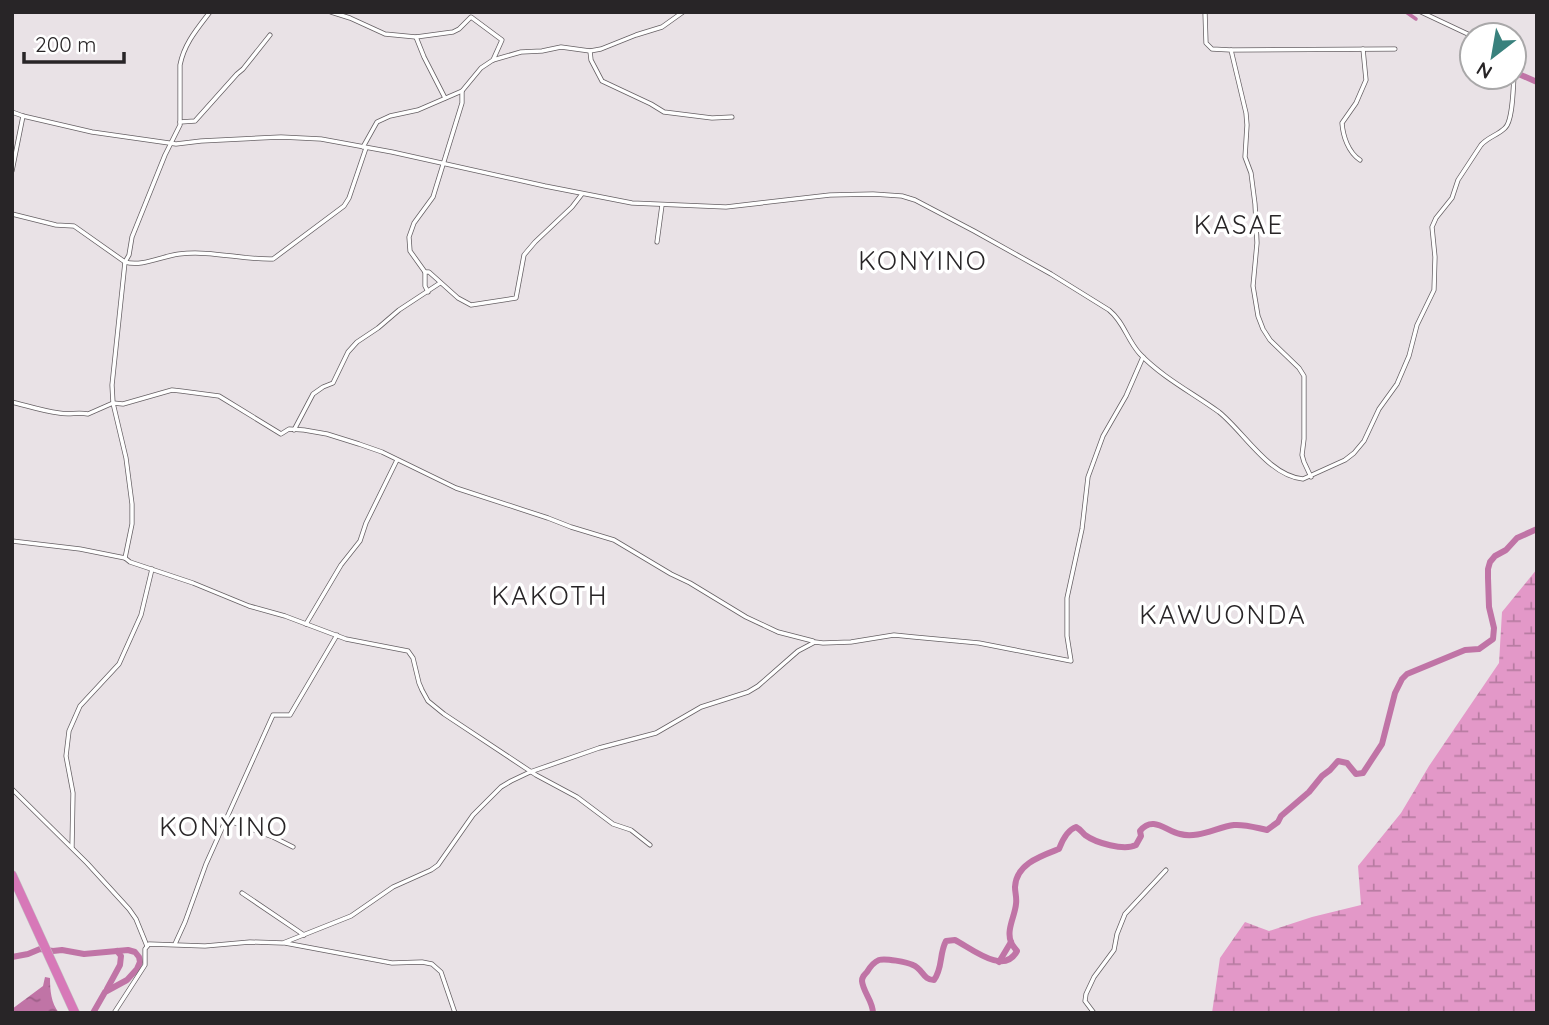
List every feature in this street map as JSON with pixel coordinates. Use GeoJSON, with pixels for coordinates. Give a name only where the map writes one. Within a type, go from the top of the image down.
{"type":"FeatureCollection","features":[{"type":"Feature","properties":{"kind":"highway"},"geometry":{"type":"LineString","coordinates":[[12,875],[75,1013]]}},
{"type":"Feature","properties":{"kind":"street"},"geometry":{"type":"LineString","coordinates":[[125,558],[132,524],[132,504],[111,385],[125,261],[137,222],[180,122],[181,56],[189,39],[210,12]]}},
{"type":"Feature","properties":{"kind":"street"},"geometry":{"type":"LineString","coordinates":[[331,12],[385,34],[416,37],[453,32],[471,18],[502,40],[493,60]]}},
{"type":"Feature","properties":{"kind":"street"},"geometry":{"type":"LineString","coordinates":[[12,214],[56,225],[74,226],[125,261],[134,264],[168,256],[198,253],[273,259],[344,206],[377,122],[390,116],[418,110],[462,91],[481,68],[493,60],[521,52],[561,47],[590,51],[601,49],[662,27],[683,12]]}},
{"type":"Feature","properties":{"kind":"street"},"geometry":{"type":"LineString","coordinates":[[1205,12],[1206,43],[1212,49],[1395,49]]}},
{"type":"Feature","properties":{"kind":"street"},"geometry":{"type":"LineString","coordinates":[[1421,12],[1458,29]]}},
{"type":"Feature","properties":{"kind":"street"},"geometry":{"type":"LineString","coordinates":[[180,122],[195,121],[270,35]]}},
{"type":"Feature","properties":{"kind":"street"},"geometry":{"type":"LineString","coordinates":[[416,37],[445,98]]}},
{"type":"Feature","properties":{"kind":"street"},"geometry":{"type":"LineString","coordinates":[[1360,160],[1354,156],[1343,135],[1342,123],[1356,103],[1366,80],[1363,49]]}},
{"type":"Feature","properties":{"kind":"street"},"geometry":{"type":"LineString","coordinates":[[1231,50],[1246,113],[1245,157],[1251,173],[1257,243],[1255,302],[1263,329],[1270,340],[1304,376],[1302,455],[1311,477]]}},
{"type":"Feature","properties":{"kind":"street"},"geometry":{"type":"LineString","coordinates":[[590,51],[602,81],[664,113],[712,118],[732,117]]}},
{"type":"Feature","properties":{"kind":"street"},"geometry":{"type":"LineString","coordinates":[[428,292],[425,272],[410,251],[409,237],[414,223],[433,198],[462,103],[462,91]]}},
{"type":"Feature","properties":{"kind":"street"},"geometry":{"type":"LineString","coordinates":[[12,112],[92,132],[171,144],[281,136],[321,139],[632,203],[741,206],[830,195],[873,194],[907,198],[1051,274],[1109,310],[1118,317],[1143,357],[1160,372],[1223,415],[1258,453],[1275,466],[1298,479],[1303,479],[1345,460],[1360,447],[1379,409],[1397,384],[1409,356],[1417,325],[1434,290],[1432,227],[1452,198],[1458,180],[1481,145],[1507,126],[1513,91]]}},
{"type":"Feature","properties":{"kind":"street"},"geometry":{"type":"LineString","coordinates":[[12,171],[23,116]]}},
{"type":"Feature","properties":{"kind":"street"},"geometry":{"type":"LineString","coordinates":[[425,272],[429,272],[457,298],[471,305],[516,298],[524,256],[582,194]]}},
{"type":"Feature","properties":{"kind":"street"},"geometry":{"type":"LineString","coordinates":[[657,242],[663,205]]}},
{"type":"Feature","properties":{"kind":"street"},"geometry":{"type":"LineString","coordinates":[[293,430],[313,394],[333,383],[348,352],[357,342],[440,283]]}},
{"type":"Feature","properties":{"kind":"street"},"geometry":{"type":"LineString","coordinates":[[12,402],[71,415],[88,414],[113,403],[123,404],[172,390],[212,395],[278,432],[293,430],[337,437],[382,452],[456,488],[614,540],[746,617],[778,632],[823,643],[851,642],[894,635],[979,643],[1072,661],[1067,636],[1067,598],[1082,528],[1088,477],[1103,436],[1126,396],[1143,357]]}},
{"type":"Feature","properties":{"kind":"street"},"geometry":{"type":"LineString","coordinates":[[306,624],[341,565],[360,541],[397,460]]}},
{"type":"Feature","properties":{"kind":"street"},"geometry":{"type":"LineString","coordinates":[[12,541],[80,548],[125,558],[230,599],[354,641],[399,649],[411,654],[419,683],[428,701],[444,714],[530,772],[577,796],[613,824],[631,830],[650,845]]}},
{"type":"Feature","properties":{"kind":"street"},"geometry":{"type":"LineString","coordinates":[[72,847],[73,793],[66,756],[69,731],[80,706],[119,664],[141,615],[152,569]]}},
{"type":"Feature","properties":{"kind":"street"},"geometry":{"type":"LineString","coordinates":[[175,944],[206,864],[273,715],[290,715],[337,635]]}},
{"type":"Feature","properties":{"kind":"street"},"geometry":{"type":"LineString","coordinates":[[283,943],[352,916],[393,887],[432,870],[444,858],[466,824],[495,792],[510,781],[599,748],[656,733],[701,707],[748,692],[798,651],[815,642]]}},
{"type":"Feature","properties":{"kind":"street"},"geometry":{"type":"LineString","coordinates":[[12,789],[72,847],[136,919],[147,946],[145,965],[114,1013]]}},
{"type":"Feature","properties":{"kind":"street"},"geometry":{"type":"LineString","coordinates":[[227,820],[293,847]]}},
{"type":"Feature","properties":{"kind":"street"},"geometry":{"type":"LineString","coordinates":[[1094,1013],[1085,1001],[1086,994],[1094,977],[1114,950],[1125,914],[1166,870]]}},
{"type":"Feature","properties":{"kind":"street"},"geometry":{"type":"LineString","coordinates":[[242,893],[304,935]]}},
{"type":"Feature","properties":{"kind":"street"},"geometry":{"type":"LineString","coordinates":[[147,946],[271,942],[393,963],[432,964],[441,972],[455,1013]]}},
{"type":"Feature","properties":{"kind":"green space"},"geometry":{"type":"Polygon","coordinates":[[[1537,569],[1537,1013],[1212,1013],[1220,958],[1245,922],[1269,931],[1361,905],[1358,866],[1401,813],[1429,766],[1499,663],[1502,612],[1537,569]]]}},
{"type":"Feature","properties":{"kind":"water"},"geometry":{"type":"Polygon","coordinates":[[[45,977],[50,978],[53,1001],[59,1013],[12,1013],[12,1009],[43,986],[45,977]]]}},
{"type":"Feature","properties":{"kind":"waterway"},"geometry":{"type":"LineString","coordinates":[[1406,12],[1416,19]]}},
{"type":"Feature","properties":{"kind":"waterway"},"geometry":{"type":"LineString","coordinates":[[1528,78],[1537,82]]}},
{"type":"Feature","properties":{"kind":"waterway"},"geometry":{"type":"LineString","coordinates":[[873,1013],[862,980],[879,960],[910,964],[927,978],[934,980],[939,971],[946,941],[955,940],[996,961],[1011,958],[1017,951],[1010,937],[1016,904],[1016,879],[1031,862],[1059,849],[1065,836],[1073,828],[1076,827],[1090,838],[1117,847],[1136,845],[1141,836],[1140,831],[1150,824],[1187,835],[1234,825],[1267,830],[1338,761],[1347,763],[1356,774],[1363,773],[1382,744],[1395,693],[1402,679],[1407,674],[1465,650],[1479,649],[1493,639],[1494,628],[1489,607],[1490,562],[1517,538],[1537,529]]}},
{"type":"Feature","properties":{"kind":"waterway"},"geometry":{"type":"LineString","coordinates":[[999,962],[1011,942]]}},
{"type":"Feature","properties":{"kind":"waterway"},"geometry":{"type":"LineString","coordinates":[[12,957],[40,949],[84,954],[128,950],[135,952],[140,962],[137,969],[127,980],[105,992],[93,1013]]}},
{"type":"Feature","properties":{"kind":"waterway"},"geometry":{"type":"LineString","coordinates":[[107,989],[120,965],[121,956],[117,951]]}},
{"type":"Feature","properties":{"kind":"district","name":"KASAE"},"geometry":{"type":"Point","coordinates":[1239,224]}},
{"type":"Feature","properties":{"kind":"district","name":"KONYINO"},"geometry":{"type":"Point","coordinates":[923,260]}},
{"type":"Feature","properties":{"kind":"district","name":"KAKOTH"},"geometry":{"type":"Point","coordinates":[550,595]}},
{"type":"Feature","properties":{"kind":"district","name":"KAWUONDA"},"geometry":{"type":"Point","coordinates":[1223,614]}},
{"type":"Feature","properties":{"kind":"district","name":"KONYINO"},"geometry":{"type":"Point","coordinates":[224,826]}}]}
